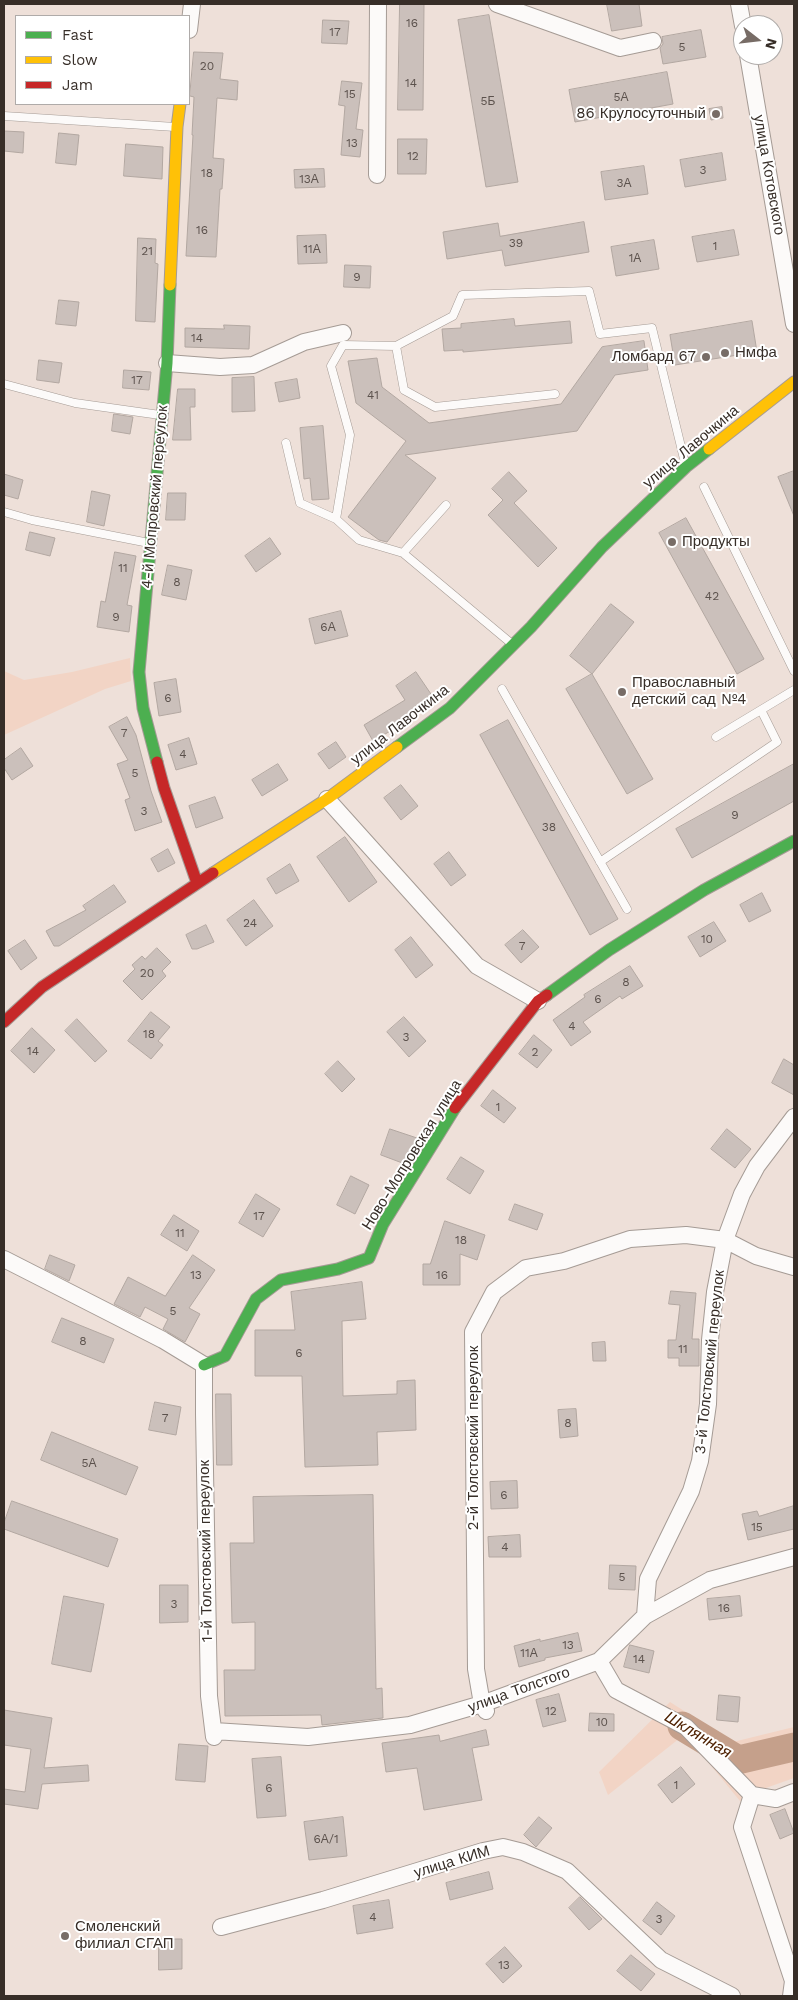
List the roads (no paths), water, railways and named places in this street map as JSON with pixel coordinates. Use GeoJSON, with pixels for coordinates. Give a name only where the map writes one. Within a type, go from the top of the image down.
{"type":"FeatureCollection","features":[{"type":"Feature","properties":{"kind":"street"},"geometry":{"type":"LineString","coordinates":[[190,21],[192,4]]}},
{"type":"Feature","properties":{"kind":"street"},"geometry":{"type":"LineString","coordinates":[[376,175],[378,4]]}},
{"type":"Feature","properties":{"kind":"street"},"geometry":{"type":"LineString","coordinates":[[497,4],[620,48],[653,41]]}},
{"type":"Feature","properties":{"kind":"street","name":"улица Котовского"},"geometry":{"type":"LineString","coordinates":[[750,65],[794,324]]}},
{"type":"Feature","properties":{"kind":"street","name":"4-й Мопровский переулок"},"geometry":{"type":"LineString","coordinates":[[180,105],[177,127],[167,363],[139,672],[142,708],[164,788],[197,883]]}},
{"type":"Feature","properties":{"kind":"street"},"geometry":{"type":"LineString","coordinates":[[167,363],[220,368],[253,364],[304,342],[343,333]]}},
{"type":"Feature","properties":{"kind":"street","name":"улица Лавочкина"},"geometry":{"type":"LineString","coordinates":[[4,1022],[42,987],[327,799],[450,708],[513,645],[602,547],[686,467],[794,382]]}},
{"type":"Feature","properties":{"kind":"street"},"geometry":{"type":"LineString","coordinates":[[327,799],[477,966],[538,1002]]}},
{"type":"Feature","properties":{"kind":"street","name":"Ново-Мопровская улица"},"geometry":{"type":"LineString","coordinates":[[204,1366],[225,1356],[256,1299],[281,1280],[338,1269],[369,1258],[383,1224],[457,1105],[538,1002],[609,950],[704,890],[794,841]]}},
{"type":"Feature","properties":{"kind":"street","name":"3-й Толстовский переулок"},"geometry":{"type":"LineString","coordinates":[[645,1616],[648,1579],[691,1491],[700,1461],[708,1404],[710,1340],[725,1240],[742,1194],[757,1166],[794,1117]]}},
{"type":"Feature","properties":{"kind":"street","name":"2-й Толстовский переулок"},"geometry":{"type":"LineString","coordinates":[[484,1708],[476,1669],[474,1332],[494,1292],[526,1268],[564,1261],[630,1239],[686,1235],[725,1240],[756,1256],[794,1267]]}},
{"type":"Feature","properties":{"kind":"street"},"geometry":{"type":"LineString","coordinates":[[4,1259],[163,1340],[204,1366]]}},
{"type":"Feature","properties":{"kind":"street","name":"1-й Толстовский переулок"},"geometry":{"type":"LineString","coordinates":[[204,1366],[209,1696],[214,1734]]}},
{"type":"Feature","properties":{"kind":"street","name":"улица Толстого"},"geometry":{"type":"LineString","coordinates":[[214,1734],[308,1737],[410,1725],[484,1708],[599,1662],[645,1616],[710,1580],[794,1557]]}},
{"type":"Feature","properties":{"kind":"street"},"geometry":{"type":"LineString","coordinates":[[599,1662],[616,1690],[686,1727],[752,1795],[776,1799],[794,1792]]}},
{"type":"Feature","properties":{"kind":"street"},"geometry":{"type":"LineString","coordinates":[[752,1795],[742,1827],[793,1981],[792,1996]]}},
{"type":"Feature","properties":{"kind":"street","name":"улица КИМ"},"geometry":{"type":"LineString","coordinates":[[221,1927],[323,1900],[483,1851],[503,1848],[523,1852],[567,1872],[662,1960],[732,1996]]}},
{"type":"Feature","properties":{"kind":"lane"},"geometry":{"type":"LineString","coordinates":[[4,116],[177,127]]}},
{"type":"Feature","properties":{"kind":"lane"},"geometry":{"type":"LineString","coordinates":[[336,519],[350,435],[331,366],[342,345],[396,346],[453,316],[462,295],[589,291],[600,334],[652,328],[686,467]]}},
{"type":"Feature","properties":{"kind":"lane"},"geometry":{"type":"LineString","coordinates":[[396,346],[404,390],[435,408],[555,394]]}},
{"type":"Feature","properties":{"kind":"lane"},"geometry":{"type":"LineString","coordinates":[[4,384],[75,403],[162,415]]}},
{"type":"Feature","properties":{"kind":"lane"},"geometry":{"type":"LineString","coordinates":[[286,443],[300,502],[336,519],[359,540],[403,553],[513,645]]}},
{"type":"Feature","properties":{"kind":"lane"},"geometry":{"type":"LineString","coordinates":[[704,487],[794,671]]}},
{"type":"Feature","properties":{"kind":"lane"},"geometry":{"type":"LineString","coordinates":[[403,553],[446,505]]}},
{"type":"Feature","properties":{"kind":"lane"},"geometry":{"type":"LineString","coordinates":[[4,512],[32,520],[151,544]]}},
{"type":"Feature","properties":{"kind":"lane"},"geometry":{"type":"LineString","coordinates":[[502,689],[627,909]]}},
{"type":"Feature","properties":{"kind":"lane"},"geometry":{"type":"LineString","coordinates":[[716,737],[794,690]]}},
{"type":"Feature","properties":{"kind":"lane"},"geometry":{"type":"LineString","coordinates":[[600,862],[778,742],[761,710]]}},
{"type":"Feature","properties":{"kind":"waterway","name":"Шклянная"},"geometry":{"type":"LineString","coordinates":[[682,1726],[738,1760],[794,1747]]}},
{"type":"Feature","properties":{"kind":"place","name":"86 Крулосуточный"},"geometry":{"type":"Point","coordinates":[716,114]}},
{"type":"Feature","properties":{"kind":"place","name":"Нмфа"},"geometry":{"type":"Point","coordinates":[725,353]}},
{"type":"Feature","properties":{"kind":"place","name":"Ломбард 67"},"geometry":{"type":"Point","coordinates":[706,357]}},
{"type":"Feature","properties":{"kind":"place","name":"Продукты"},"geometry":{"type":"Point","coordinates":[672,542]}},
{"type":"Feature","properties":{"kind":"place","name":"Православный детский сад №4"},"geometry":{"type":"Point","coordinates":[622,692]}},
{"type":"Feature","properties":{"kind":"place","name":"Смоленский филиал СГАП"},"geometry":{"type":"Point","coordinates":[65,1936]}}]}
